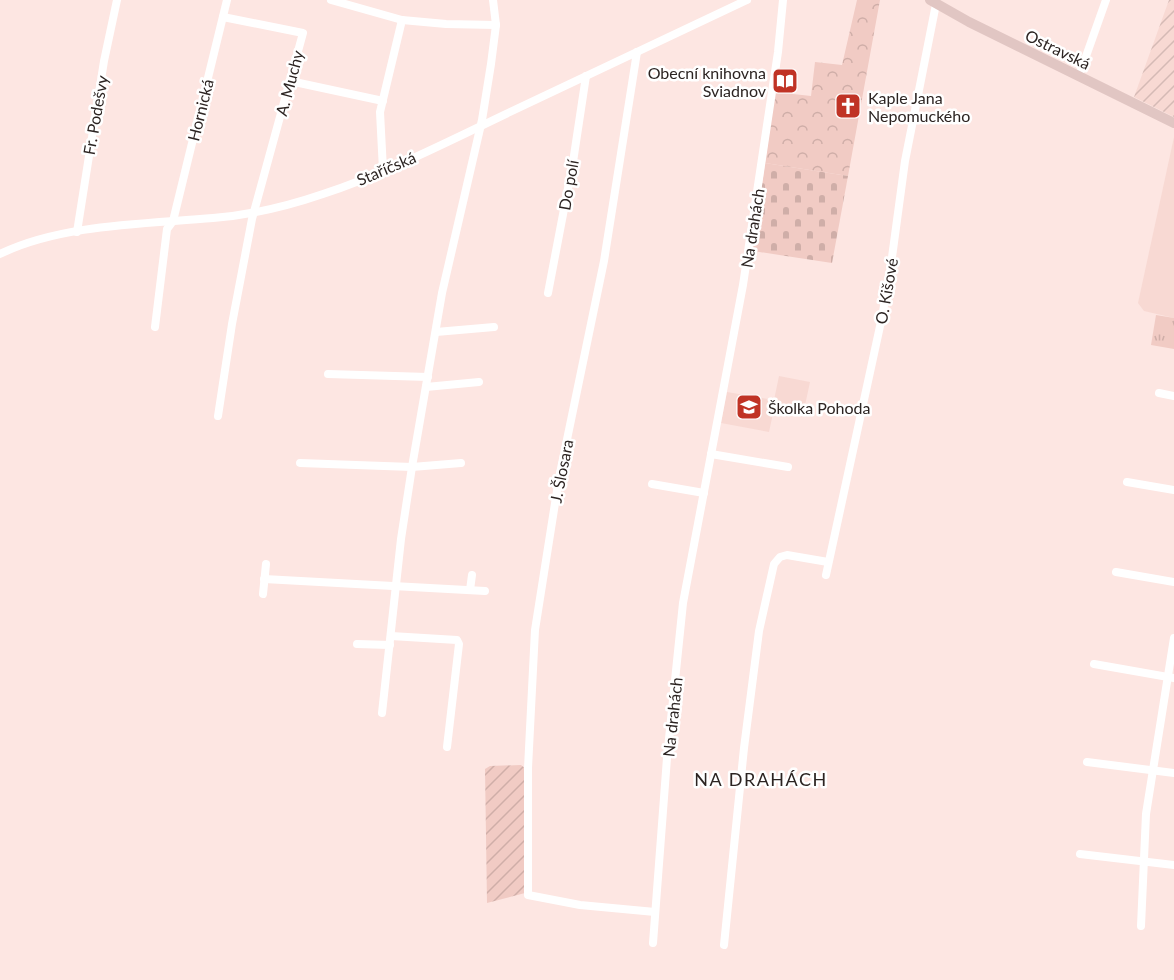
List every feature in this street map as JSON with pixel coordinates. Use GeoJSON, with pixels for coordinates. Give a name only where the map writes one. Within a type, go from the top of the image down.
{"type":"FeatureCollection","features":[{"type":"Feature","properties":{"kind":"street","name":"Fr. Podešvy"},"geometry":{"type":"LineString","coordinates":[[77,232],[104,61],[117,0]]}},
{"type":"Feature","properties":{"kind":"street","name":"Hornická"},"geometry":{"type":"LineString","coordinates":[[155,327],[167,229],[173,221],[227,0]]}},
{"type":"Feature","properties":{"kind":"street"},"geometry":{"type":"LineString","coordinates":[[331,0],[402,20],[496,25]]}},
{"type":"Feature","properties":{"kind":"street"},"geometry":{"type":"LineString","coordinates":[[382,713],[412,467],[442,293],[481,126],[492,64],[496,25],[493,0]]}},
{"type":"Feature","properties":{"kind":"street","name":"Staříčská"},"geometry":{"type":"LineString","coordinates":[[0,254],[22,245],[77,232],[255,212],[323,194],[481,126],[747,0]]}},
{"type":"Feature","properties":{"kind":"street","name":"Na drahách"},"geometry":{"type":"LineString","coordinates":[[653,943],[667,758],[683,603],[743,285],[778,52],[783,0]]}},
{"type":"Feature","properties":{"kind":"street"},"geometry":{"type":"LineString","coordinates":[[1079,76],[1106,0]]}},
{"type":"Feature","properties":{"kind":"street","name":"Ostravská"},"geometry":{"type":"LineString","coordinates":[[933,2],[1174,123]]}},
{"type":"Feature","properties":{"kind":"street","name":"O. Kišové"},"geometry":{"type":"LineString","coordinates":[[826,575],[882,317],[905,161],[933,2]]}},
{"type":"Feature","properties":{"kind":"street","name":"A. Muchy"},"geometry":{"type":"LineString","coordinates":[[218,416],[232,324],[255,212],[303,33],[223,17]]}},
{"type":"Feature","properties":{"kind":"street"},"geometry":{"type":"LineString","coordinates":[[383,170],[380,112],[402,20]]}},
{"type":"Feature","properties":{"kind":"street","name":"J. Šlosara"},"geometry":{"type":"LineString","coordinates":[[637,52],[604,261],[558,478],[535,630],[528,768],[528,895],[580,905],[655,912]]}},
{"type":"Feature","properties":{"kind":"street","name":"Do polí"},"geometry":{"type":"LineString","coordinates":[[548,293],[573,162],[586,76]]}},
{"type":"Feature","properties":{"kind":"street"},"geometry":{"type":"LineString","coordinates":[[290,81],[383,101]]}},
{"type":"Feature","properties":{"kind":"street"},"geometry":{"type":"LineString","coordinates":[[436,332],[494,327]]}},
{"type":"Feature","properties":{"kind":"street"},"geometry":{"type":"LineString","coordinates":[[328,374],[428,377]]}},
{"type":"Feature","properties":{"kind":"street"},"geometry":{"type":"LineString","coordinates":[[426,387],[479,382]]}},
{"type":"Feature","properties":{"kind":"street"},"geometry":{"type":"LineString","coordinates":[[1159,393],[1174,396]]}},
{"type":"Feature","properties":{"kind":"street"},"geometry":{"type":"LineString","coordinates":[[711,454],[788,467]]}},
{"type":"Feature","properties":{"kind":"street"},"geometry":{"type":"LineString","coordinates":[[300,463],[412,467],[461,463]]}},
{"type":"Feature","properties":{"kind":"street"},"geometry":{"type":"LineString","coordinates":[[1127,482],[1174,490]]}},
{"type":"Feature","properties":{"kind":"street"},"geometry":{"type":"LineString","coordinates":[[652,484],[704,493]]}},
{"type":"Feature","properties":{"kind":"street"},"geometry":{"type":"LineString","coordinates":[[724,945],[744,748],[758,643],[774,564],[780,557],[787,555],[828,562]]}},
{"type":"Feature","properties":{"kind":"street"},"geometry":{"type":"LineString","coordinates":[[263,594],[266,564]]}},
{"type":"Feature","properties":{"kind":"street"},"geometry":{"type":"LineString","coordinates":[[1116,572],[1174,582]]}},
{"type":"Feature","properties":{"kind":"street"},"geometry":{"type":"LineString","coordinates":[[470,590],[471,575]]}},
{"type":"Feature","properties":{"kind":"street"},"geometry":{"type":"LineString","coordinates":[[264,579],[485,591]]}},
{"type":"Feature","properties":{"kind":"street"},"geometry":{"type":"LineString","coordinates":[[391,636],[457,640],[459,644],[447,747]]}},
{"type":"Feature","properties":{"kind":"street"},"geometry":{"type":"LineString","coordinates":[[1141,926],[1146,814],[1171,677],[1174,638]]}},
{"type":"Feature","properties":{"kind":"street"},"geometry":{"type":"LineString","coordinates":[[357,644],[390,645]]}},
{"type":"Feature","properties":{"kind":"street"},"geometry":{"type":"LineString","coordinates":[[1094,664],[1171,677]]}},
{"type":"Feature","properties":{"kind":"street"},"geometry":{"type":"LineString","coordinates":[[1087,762],[1174,773]]}},
{"type":"Feature","properties":{"kind":"street"},"geometry":{"type":"LineString","coordinates":[[1080,854],[1174,865]]}},
{"type":"Feature","properties":{"kind":"shaded area"},"geometry":{"type":"Polygon","coordinates":[[[1169,0],[1174,0],[1174,117],[1134,97],[1169,0]]]}},
{"type":"Feature","properties":{"kind":"shaded area"},"geometry":{"type":"Polygon","coordinates":[[[1174,137],[1174,318],[1144,311],[1138,303],[1174,137]]]}},
{"type":"Feature","properties":{"kind":"shaded area","name":"Školka Pohoda"},"geometry":{"type":"Polygon","coordinates":[[[779,376],[810,382],[804,410],[775,404],[769,432],[721,423],[727,392],[774,400],[779,376]]]}},
{"type":"Feature","properties":{"kind":"green space"},"geometry":{"type":"Polygon","coordinates":[[[857,0],[880,0],[848,176],[765,163],[775,92],[811,96],[815,62],[842,65],[857,0]]]}},
{"type":"Feature","properties":{"kind":"green space"},"geometry":{"type":"Polygon","coordinates":[[[765,163],[848,176],[832,263],[753,251],[765,163]]]}},
{"type":"Feature","properties":{"kind":"green space"},"geometry":{"type":"Polygon","coordinates":[[[1156,315],[1174,318],[1174,349],[1151,345],[1156,315]]]}},
{"type":"Feature","properties":{"kind":"green space"},"geometry":{"type":"Polygon","coordinates":[[[521,765],[526,769],[525,893],[487,903],[485,769],[490,766],[521,765]]]}},
{"type":"Feature","properties":{"kind":"place","name":"Obecní knihovna Sviadnov"},"geometry":{"type":"Point","coordinates":[785,81]}},
{"type":"Feature","properties":{"kind":"place","name":"Kaple Jana Nepomuckého"},"geometry":{"type":"Point","coordinates":[848,106]}},
{"type":"Feature","properties":{"kind":"place","name":"Školka Pohoda"},"geometry":{"type":"Point","coordinates":[749,407]}},
{"type":"Feature","properties":{"kind":"district","name":"NA DRAHÁCH"},"geometry":{"type":"Point","coordinates":[761,779]}}]}
